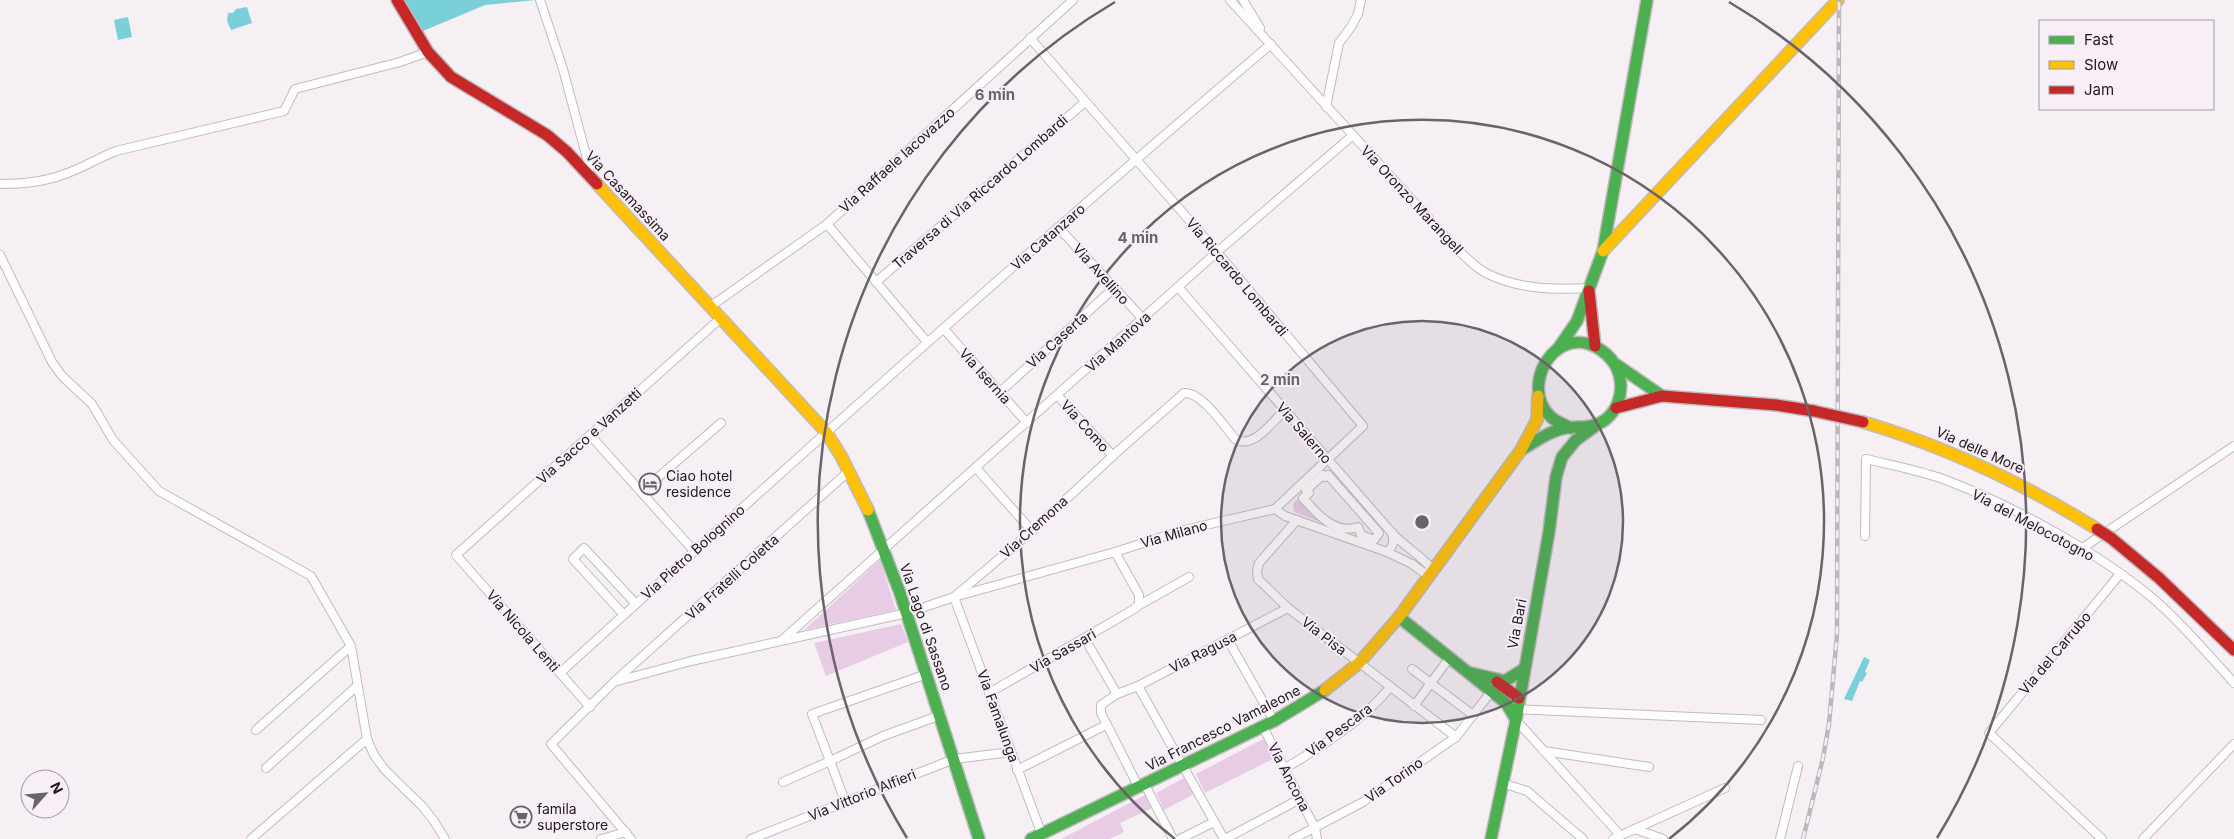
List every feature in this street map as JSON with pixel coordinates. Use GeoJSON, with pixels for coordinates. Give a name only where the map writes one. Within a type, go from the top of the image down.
{"type":"FeatureCollection","features":[{"type":"Feature","properties":{"kind":"main road","name":"Via Casamassima"},"geometry":{"type":"LineString","coordinates":[[397,0],[428,52],[451,77],[548,135],[566,152],[826,432]]}},
{"type":"Feature","properties":{"kind":"main road"},"geometry":{"type":"LineString","coordinates":[[1571,428],[1551,419],[1543,408],[1538,396],[1537,382],[1540,370],[1547,358],[1557,350],[1577,322],[1603,251],[1647,0]]}},
{"type":"Feature","properties":{"kind":"main road"},"geometry":{"type":"LineString","coordinates":[[1603,251],[1838,0]]}},
{"type":"Feature","properties":{"kind":"main road"},"geometry":{"type":"LineString","coordinates":[[1589,288],[1595,346]]}},
{"type":"Feature","properties":{"kind":"main road"},"geometry":{"type":"LineString","coordinates":[[1557,350],[1569,345],[1595,346],[1607,354],[1616,365],[1662,396]]}},
{"type":"Feature","properties":{"kind":"main road"},"geometry":{"type":"LineString","coordinates":[[1521,450],[1559,429],[1594,427],[1607,420],[1616,408],[1622,387],[1616,365]]}},
{"type":"Feature","properties":{"kind":"main road","name":"Via Francesco Vamaleone"},"geometry":{"type":"LineString","coordinates":[[1038,838],[1274,721],[1326,690],[1359,664],[1399,617],[1434,571],[1521,450],[1537,420],[1538,396]]}},
{"type":"Feature","properties":{"kind":"main road"},"geometry":{"type":"LineString","coordinates":[[1616,408],[1662,396]]}},
{"type":"Feature","properties":{"kind":"main road","name":"Via delle More"},"geometry":{"type":"LineString","coordinates":[[1662,396],[1748,402],[1814,410],[1864,422],[1918,439],[1998,472],[2054,502],[2111,538],[2159,578],[2234,650]]}},
{"type":"Feature","properties":{"kind":"main road","name":"Via Bari"},"geometry":{"type":"LineString","coordinates":[[1491,839],[1549,532],[1556,477],[1562,457],[1576,440],[1594,427]]}},
{"type":"Feature","properties":{"kind":"main road","name":"Via Lago di Sassano"},"geometry":{"type":"LineString","coordinates":[[826,432],[840,452],[884,549],[941,715],[979,839]]}},
{"type":"Feature","properties":{"kind":"main road"},"geometry":{"type":"LineString","coordinates":[[1399,617],[1497,691],[1516,709]]}},
{"type":"Feature","properties":{"kind":"main road"},"geometry":{"type":"LineString","coordinates":[[1497,691],[1524,669]]}},
{"type":"Feature","properties":{"kind":"main road"},"geometry":{"type":"LineString","coordinates":[[1497,691],[1516,709]]}},
{"type":"Feature","properties":{"kind":"street"},"geometry":{"type":"LineString","coordinates":[[540,0],[563,69],[589,166],[588,176]]}},
{"type":"Feature","properties":{"kind":"street","name":"Via Raffaele Iacovazzo"},"geometry":{"type":"LineString","coordinates":[[711,306],[827,224],[1073,0]]}},
{"type":"Feature","properties":{"kind":"street"},"geometry":{"type":"LineString","coordinates":[[1230,0],[1271,44]]}},
{"type":"Feature","properties":{"kind":"street"},"geometry":{"type":"LineString","coordinates":[[1243,0],[1271,44]]}},
{"type":"Feature","properties":{"kind":"street"},"geometry":{"type":"LineString","coordinates":[[1326,106],[1338,43],[1351,27],[1358,14],[1361,0]]}},
{"type":"Feature","properties":{"kind":"street","name":"Via Riccardo Lombardi"},"geometry":{"type":"LineString","coordinates":[[1030,38],[1217,252],[1363,426],[1276,509]]}},
{"type":"Feature","properties":{"kind":"street","name":"Via Oronzo Marangell"},"geometry":{"type":"LineString","coordinates":[[1271,44],[1352,136],[1453,245],[1484,272],[1520,286],[1566,289],[1589,288]]}},
{"type":"Feature","properties":{"kind":"street","name":"Via Catanzaro"},"geometry":{"type":"LineString","coordinates":[[826,432],[1135,159],[1271,44]]}},
{"type":"Feature","properties":{"kind":"street"},"geometry":{"type":"LineString","coordinates":[[0,184],[41,180],[63,175],[96,158],[116,151],[284,111],[295,89],[400,62],[428,52]]}},
{"type":"Feature","properties":{"kind":"street","name":"Traversa di Via Riccardo Lombardi"},"geometry":{"type":"LineString","coordinates":[[876,282],[1085,102]]}},
{"type":"Feature","properties":{"kind":"street","name":"Via Mantova"},"geometry":{"type":"LineString","coordinates":[[779,643],[1058,396],[1217,252],[1352,136]]}},
{"type":"Feature","properties":{"kind":"street"},"geometry":{"type":"LineString","coordinates":[[827,224],[927,342]]}},
{"type":"Feature","properties":{"kind":"street","name":"Via Avellino"},"geometry":{"type":"LineString","coordinates":[[1059,228],[1143,320]]}},
{"type":"Feature","properties":{"kind":"street"},"geometry":{"type":"LineString","coordinates":[[0,255],[52,362],[62,376],[92,404],[113,440],[159,491],[306,572],[315,583],[351,646],[367,739],[374,755],[385,770],[422,806],[445,839]]}},
{"type":"Feature","properties":{"kind":"street","name":"Via Salerno"},"geometry":{"type":"LineString","coordinates":[[1178,287],[1326,460],[1405,547],[1426,561],[1434,571]]}},
{"type":"Feature","properties":{"kind":"street","name":"Via Caserta"},"geometry":{"type":"LineString","coordinates":[[1000,392],[1114,288]]}},
{"type":"Feature","properties":{"kind":"street","name":"Via Sacco e Vanzetti"},"geometry":{"type":"LineString","coordinates":[[456,554],[722,318]]}},
{"type":"Feature","properties":{"kind":"street","name":"Via Isernia"},"geometry":{"type":"LineString","coordinates":[[944,329],[1027,423]]}},
{"type":"Feature","properties":{"kind":"street","name":"Via Cremona"},"geometry":{"type":"LineString","coordinates":[[954,597],[1032,531],[1184,393],[1190,392],[1201,399],[1240,442],[1252,441],[1284,411]]}},
{"type":"Feature","properties":{"kind":"street","name":"Via Como"},"geometry":{"type":"LineString","coordinates":[[1058,396],[1113,456]]}},
{"type":"Feature","properties":{"kind":"street"},"geometry":{"type":"LineString","coordinates":[[641,492],[721,423]]}},
{"type":"Feature","properties":{"kind":"street","name":"Via Pietro Bolognino"},"geometry":{"type":"LineString","coordinates":[[560,673],[826,432]]}},
{"type":"Feature","properties":{"kind":"street"},"geometry":{"type":"LineString","coordinates":[[590,435],[694,551]]}},
{"type":"Feature","properties":{"kind":"street"},"geometry":{"type":"LineString","coordinates":[[2081,548],[2234,446]]}},
{"type":"Feature","properties":{"kind":"street","name":"Via del Melocotogno"},"geometry":{"type":"LineString","coordinates":[[1865,536],[1866,459],[1942,478],[1991,499],[2081,548],[2120,574],[2156,601],[2177,621],[2234,684]]}},
{"type":"Feature","properties":{"kind":"street"},"geometry":{"type":"LineString","coordinates":[[976,468],[1032,531]]}},
{"type":"Feature","properties":{"kind":"street","name":"Via Fratelli Coletta"},"geometry":{"type":"LineString","coordinates":[[626,832],[551,744],[614,682],[849,471]]}},
{"type":"Feature","properties":{"kind":"street"},"geometry":{"type":"LineString","coordinates":[[1323,475],[1325,477],[1328,475],[1380,533],[1374,540],[1361,535],[1358,527],[1350,530],[1324,520],[1303,498],[1309,493],[1306,490],[1323,475]]}},
{"type":"Feature","properties":{"kind":"street"},"geometry":{"type":"LineString","coordinates":[[1276,509],[1285,516],[1387,552],[1412,564],[1424,573],[1434,571]]}},
{"type":"Feature","properties":{"kind":"street","name":"Via Milano"},"geometry":{"type":"LineString","coordinates":[[614,682],[691,661],[779,643],[907,613],[954,597],[1114,552],[1184,530],[1276,509]]}},
{"type":"Feature","properties":{"kind":"street","name":"Via Pisa"},"geometry":{"type":"LineString","coordinates":[[1297,520],[1259,563],[1258,579],[1288,608],[1456,737]]}},
{"type":"Feature","properties":{"kind":"street"},"geometry":{"type":"LineString","coordinates":[[1387,552],[1392,548],[1392,533]]}},
{"type":"Feature","properties":{"kind":"street"},"geometry":{"type":"LineString","coordinates":[[624,615],[572,559],[584,548],[636,604]]}},
{"type":"Feature","properties":{"kind":"street"},"geometry":{"type":"LineString","coordinates":[[1114,552],[1139,595],[1139,604],[1136,608]]}},
{"type":"Feature","properties":{"kind":"street","name":"Via Nicola Lenti"},"geometry":{"type":"LineString","coordinates":[[456,554],[590,707]]}},
{"type":"Feature","properties":{"kind":"street","name":"Via del Carrubo"},"geometry":{"type":"LineString","coordinates":[[2102,839],[1989,733],[2120,574]]}},
{"type":"Feature","properties":{"kind":"street","name":"Via Sassari"},"geometry":{"type":"LineString","coordinates":[[989,693],[1189,577]]}},
{"type":"Feature","properties":{"kind":"street","name":"Via Famalunga"},"geometry":{"type":"LineString","coordinates":[[954,597],[1011,752],[1038,838]]}},
{"type":"Feature","properties":{"kind":"street","name":"Via Ragusa"},"geometry":{"type":"LineString","coordinates":[[1117,694],[1138,686],[1288,608]]}},
{"type":"Feature","properties":{"kind":"street"},"geometry":{"type":"LineString","coordinates":[[1086,638],[1117,694],[1101,705],[1101,714],[1172,839]]}},
{"type":"Feature","properties":{"kind":"street"},"geometry":{"type":"LineString","coordinates":[[1228,640],[1274,721]]}},
{"type":"Feature","properties":{"kind":"street"},"geometry":{"type":"LineString","coordinates":[[256,730],[351,646]]}},
{"type":"Feature","properties":{"kind":"street"},"geometry":{"type":"LineString","coordinates":[[1414,706],[1450,657]]}},
{"type":"Feature","properties":{"kind":"street"},"geometry":{"type":"LineString","coordinates":[[1412,670],[1473,715]]}},
{"type":"Feature","properties":{"kind":"street"},"geometry":{"type":"LineString","coordinates":[[845,802],[812,714],[927,674]]}},
{"type":"Feature","properties":{"kind":"street"},"geometry":{"type":"LineString","coordinates":[[266,768],[357,686]]}},
{"type":"Feature","properties":{"kind":"street"},"geometry":{"type":"LineString","coordinates":[[1138,686],[1224,839],[1300,799]]}},
{"type":"Feature","properties":{"kind":"street","name":"Via Pescara"},"geometry":{"type":"LineString","coordinates":[[1285,768],[1317,750],[1383,696],[1390,687]]}},
{"type":"Feature","properties":{"kind":"street"},"geometry":{"type":"LineString","coordinates":[[1481,704],[1497,691]]}},
{"type":"Feature","properties":{"kind":"street","name":"Via Torino"},"geometry":{"type":"LineString","coordinates":[[1292,839],[1363,802],[1456,737],[1481,704],[1497,691]]}},
{"type":"Feature","properties":{"kind":"street"},"geometry":{"type":"LineString","coordinates":[[1516,709],[1761,720]]}},
{"type":"Feature","properties":{"kind":"street"},"geometry":{"type":"LineString","coordinates":[[1516,709],[1544,751],[1620,837]]}},
{"type":"Feature","properties":{"kind":"street"},"geometry":{"type":"LineString","coordinates":[[783,782],[883,736],[941,715]]}},
{"type":"Feature","properties":{"kind":"street"},"geometry":{"type":"LineString","coordinates":[[1017,770],[1106,725]]}},
{"type":"Feature","properties":{"kind":"street","name":"Via Ancona"},"geometry":{"type":"LineString","coordinates":[[1263,726],[1315,828],[1317,839]]}},
{"type":"Feature","properties":{"kind":"street"},"geometry":{"type":"LineString","coordinates":[[250,839],[367,739]]}},
{"type":"Feature","properties":{"kind":"street"},"geometry":{"type":"LineString","coordinates":[[2144,839],[2234,744]]}},
{"type":"Feature","properties":{"kind":"street"},"geometry":{"type":"LineString","coordinates":[[1544,751],[1649,767]]}},
{"type":"Feature","properties":{"kind":"street","name":"Via Vittorio Alfieri"},"geometry":{"type":"LineString","coordinates":[[751,839],[771,835],[845,802],[954,758],[1011,752]]}},
{"type":"Feature","properties":{"kind":"street"},"geometry":{"type":"LineString","coordinates":[[1780,839],[1798,766]]}},
{"type":"Feature","properties":{"kind":"street"},"geometry":{"type":"LineString","coordinates":[[1502,783],[1527,791],[1583,839]]}},
{"type":"Feature","properties":{"kind":"street"},"geometry":{"type":"LineString","coordinates":[[1613,839],[1725,788]]}},
{"type":"Feature","properties":{"kind":"street"},"geometry":{"type":"LineString","coordinates":[[1180,839],[1214,822]]}},
{"type":"Feature","properties":{"kind":"street"},"geometry":{"type":"LineString","coordinates":[[1635,830],[1663,839]]}},
{"type":"Feature","properties":{"kind":"street"},"geometry":{"type":"LineString","coordinates":[[601,839],[626,832],[631,839]]}},
{"type":"Feature","properties":{"kind":"shaded area"},"geometry":{"type":"Polygon","coordinates":[[[1306,490],[1304,498],[1336,528],[1294,512],[1293,504],[1306,490]]]}},
{"type":"Feature","properties":{"kind":"shaded area"},"geometry":{"type":"Polygon","coordinates":[[[880,560],[896,610],[804,630],[880,560]]]}},
{"type":"Feature","properties":{"kind":"shaded area"},"geometry":{"type":"Polygon","coordinates":[[[901,624],[908,642],[826,676],[814,643],[901,624]]]}},
{"type":"Feature","properties":{"kind":"shaded area"},"geometry":{"type":"Polygon","coordinates":[[[1265,738],[1275,758],[1205,793],[1196,774],[1265,738]]]}},
{"type":"Feature","properties":{"kind":"shaded area"},"geometry":{"type":"Polygon","coordinates":[[[1186,777],[1194,794],[1164,810],[1156,793],[1186,777]]]}},
{"type":"Feature","properties":{"kind":"shaded area"},"geometry":{"type":"Polygon","coordinates":[[[1145,795],[1152,808],[1120,823],[1124,832],[1109,839],[1061,839],[1145,795]]]}},
{"type":"Feature","properties":{"kind":"water"},"geometry":{"type":"Polygon","coordinates":[[[404,0],[536,0],[485,5],[423,31],[404,0]]]}},
{"type":"Feature","properties":{"kind":"water"},"geometry":{"type":"Polygon","coordinates":[[[247,7],[252,23],[231,30],[227,21],[228,13],[233,13],[236,9],[247,7]]]}},
{"type":"Feature","properties":{"kind":"water"},"geometry":{"type":"Polygon","coordinates":[[[128,17],[132,37],[118,40],[114,20],[128,17]]]}},
{"type":"Feature","properties":{"kind":"water"},"geometry":{"type":"Polygon","coordinates":[[[1864,657],[1870,660],[1865,672],[1867,673],[1862,682],[1860,681],[1852,701],[1844,699],[1864,657]]]}},
{"type":"Feature","properties":{"kind":"railway"},"geometry":{"type":"LineString","coordinates":[[1803,839],[1823,758],[1829,724],[1837,634],[1839,0]]}},
{"type":"Feature","properties":{"kind":"traffic: fast"},"geometry":{"type":"LineString","coordinates":[[1557,350],[1577,321],[1603,251],[1647,0]]}},
{"type":"Feature","properties":{"kind":"traffic: fast"},"geometry":{"type":"LineString","coordinates":[[1521,450],[1558,430],[1594,425],[1599,423],[1605,420],[1616,407],[1621,390],[1618,370],[1607,355],[1591,345],[1582,343],[1572,343],[1554,352],[1547,360],[1539,379],[1540,399],[1544,409],[1553,419],[1571,428]]}},
{"type":"Feature","properties":{"kind":"traffic: fast"},"geometry":{"type":"LineString","coordinates":[[1617,365],[1662,396]]}},
{"type":"Feature","properties":{"kind":"traffic: fast"},"geometry":{"type":"LineString","coordinates":[[1491,839],[1516,720],[1549,532],[1556,477],[1562,457],[1576,440],[1594,427]]}},
{"type":"Feature","properties":{"kind":"traffic: fast"},"geometry":{"type":"LineString","coordinates":[[868,510],[900,593],[979,839]]}},
{"type":"Feature","properties":{"kind":"traffic: fast"},"geometry":{"type":"LineString","coordinates":[[1399,617],[1506,703],[1516,720]]}},
{"type":"Feature","properties":{"kind":"traffic: fast"},"geometry":{"type":"LineString","coordinates":[[1471,673],[1505,681],[1524,669]]}},
{"type":"Feature","properties":{"kind":"traffic: fast"},"geometry":{"type":"LineString","coordinates":[[1031,839],[1274,721],[1325,690]]}},
{"type":"Feature","properties":{"kind":"traffic: slow"},"geometry":{"type":"LineString","coordinates":[[1603,251],[1838,0]]}},
{"type":"Feature","properties":{"kind":"traffic: slow"},"geometry":{"type":"LineString","coordinates":[[597,184],[826,432],[841,456],[868,510]]}},
{"type":"Feature","properties":{"kind":"traffic: slow"},"geometry":{"type":"LineString","coordinates":[[1325,690],[1359,663],[1399,617],[1521,450],[1537,420],[1538,396]]}},
{"type":"Feature","properties":{"kind":"traffic: slow"},"geometry":{"type":"LineString","coordinates":[[1863,422],[1925,443],[1984,468],[2041,496],[2097,529]]}},
{"type":"Feature","properties":{"kind":"traffic: jam"},"geometry":{"type":"LineString","coordinates":[[397,0],[428,52],[451,77],[547,135],[567,152],[597,184]]}},
{"type":"Feature","properties":{"kind":"traffic: jam"},"geometry":{"type":"LineString","coordinates":[[1589,291],[1595,346]]}},
{"type":"Feature","properties":{"kind":"traffic: jam"},"geometry":{"type":"LineString","coordinates":[[1616,408],[1662,396],[1776,405],[1814,411]]}},
{"type":"Feature","properties":{"kind":"traffic: jam"},"geometry":{"type":"LineString","coordinates":[[1814,411],[1863,422]]}},
{"type":"Feature","properties":{"kind":"traffic: jam"},"geometry":{"type":"LineString","coordinates":[[2097,529],[2111,538]]}},
{"type":"Feature","properties":{"kind":"traffic: jam"},"geometry":{"type":"LineString","coordinates":[[2111,538],[2159,578],[2234,650]]}},
{"type":"Feature","properties":{"kind":"traffic: jam"},"geometry":{"type":"LineString","coordinates":[[1497,682],[1519,698]]}},
{"type":"Feature","properties":{"kind":"place","name":"Ciao hotel residence"},"geometry":{"type":"Point","coordinates":[650,484]}},
{"type":"Feature","properties":{"kind":"place","name":"famila superstore"},"geometry":{"type":"Point","coordinates":[521,817]}}]}
